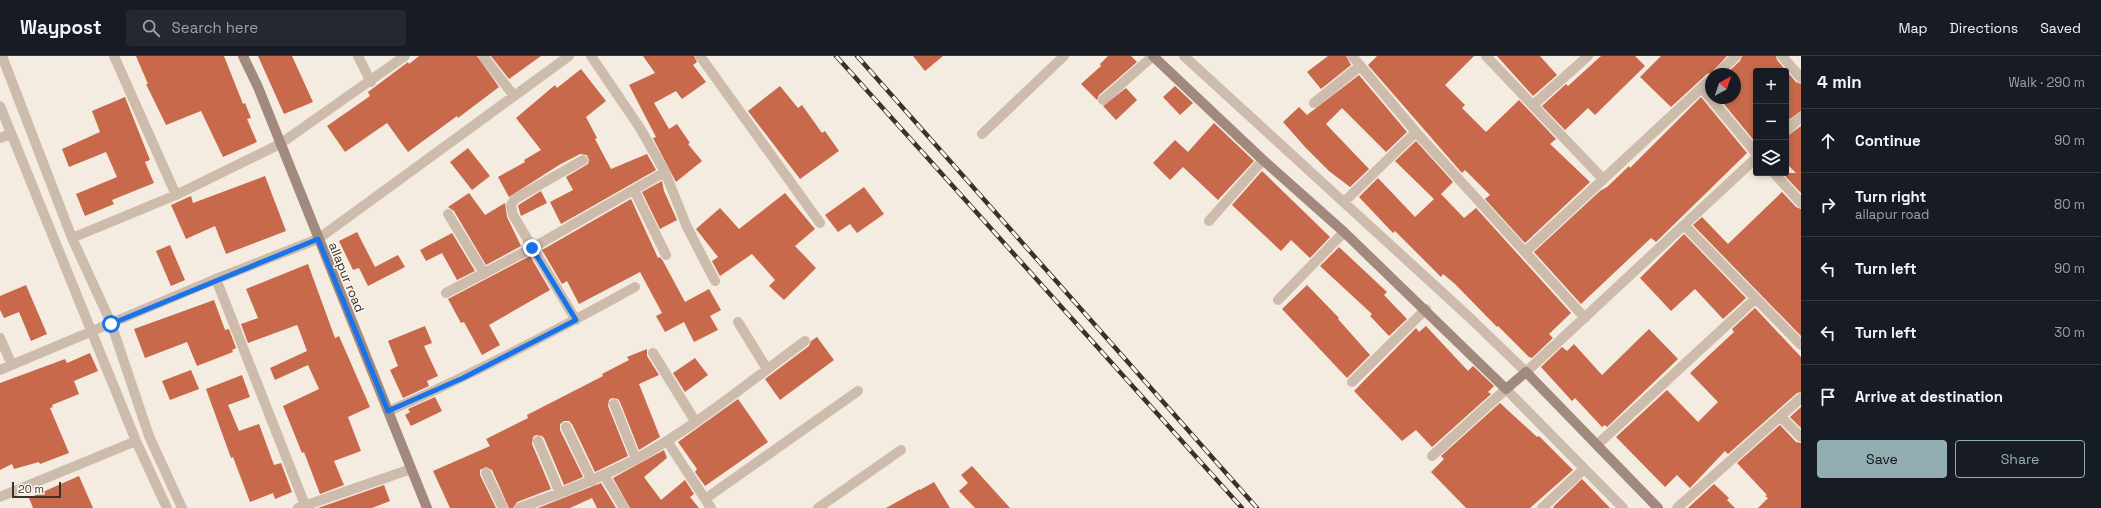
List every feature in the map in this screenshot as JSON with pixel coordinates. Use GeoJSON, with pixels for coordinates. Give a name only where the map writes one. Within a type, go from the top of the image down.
{"type":"FeatureCollection","features":[{"type":"Feature","properties":{"kind":"street"},"geometry":{"type":"LineString","coordinates":[[2,56],[72,238],[111,324],[149,436],[182,508]]}},
{"type":"Feature","properties":{"kind":"street"},"geometry":{"type":"LineString","coordinates":[[114,56],[176,195]]}},
{"type":"Feature","properties":{"kind":"street","name":"allapur road"},"geometry":{"type":"LineString","coordinates":[[243,56],[427,508]]}},
{"type":"Feature","properties":{"kind":"street"},"geometry":{"type":"LineString","coordinates":[[358,56],[371,82]]}},
{"type":"Feature","properties":{"kind":"street"},"geometry":{"type":"LineString","coordinates":[[72,238],[176,195],[280,144],[371,82],[405,56]]}},
{"type":"Feature","properties":{"kind":"street"},"geometry":{"type":"LineString","coordinates":[[483,56],[514,96]]}},
{"type":"Feature","properties":{"kind":"street"},"geometry":{"type":"LineString","coordinates":[[0,370],[216,279],[318,239],[568,56]]}},
{"type":"Feature","properties":{"kind":"street"},"geometry":{"type":"LineString","coordinates":[[591,56],[640,128],[665,172],[687,226],[715,281]]}},
{"type":"Feature","properties":{"kind":"street"},"geometry":{"type":"LineString","coordinates":[[700,56],[820,223]]}},
{"type":"Feature","properties":{"kind":"street"},"geometry":{"type":"LineString","coordinates":[[982,134],[1064,56]]}},
{"type":"Feature","properties":{"kind":"street"},"geometry":{"type":"LineString","coordinates":[[1103,100],[1153,56],[1263,160],[1344,232],[1426,309],[1623,508]]}},
{"type":"Feature","properties":{"kind":"street"},"geometry":{"type":"LineString","coordinates":[[1184,56],[1468,316],[1598,444],[1658,508]]}},
{"type":"Feature","properties":{"kind":"street"},"geometry":{"type":"LineString","coordinates":[[1352,56],[1416,132],[1585,318]]}},
{"type":"Feature","properties":{"kind":"street"},"geometry":{"type":"LineString","coordinates":[[1486,56],[1602,178]]}},
{"type":"Feature","properties":{"kind":"street"},"geometry":{"type":"LineString","coordinates":[[1533,106],[1588,56]]}},
{"type":"Feature","properties":{"kind":"street"},"geometry":{"type":"LineString","coordinates":[[1723,68],[1736,56]]}},
{"type":"Feature","properties":{"kind":"street"},"geometry":{"type":"LineString","coordinates":[[1782,56],[1801,78]]}},
{"type":"Feature","properties":{"kind":"street"},"geometry":{"type":"LineString","coordinates":[[1314,103],[1360,66]]}},
{"type":"Feature","properties":{"kind":"street"},"geometry":{"type":"LineString","coordinates":[[1525,252],[1602,178],[1705,85]]}},
{"type":"Feature","properties":{"kind":"street"},"geometry":{"type":"LineString","coordinates":[[1702,88],[1753,149]]}},
{"type":"Feature","properties":{"kind":"street"},"geometry":{"type":"LineString","coordinates":[[0,106],[10,134],[136,441],[167,508]]}},
{"type":"Feature","properties":{"kind":"street"},"geometry":{"type":"LineString","coordinates":[[1789,128],[1801,117]]}},
{"type":"Feature","properties":{"kind":"street"},"geometry":{"type":"LineString","coordinates":[[1344,202],[1416,132]]}},
{"type":"Feature","properties":{"kind":"street"},"geometry":{"type":"LineString","coordinates":[[0,138],[10,134]]}},
{"type":"Feature","properties":{"kind":"street"},"geometry":{"type":"LineString","coordinates":[[576,320],[513,215],[511,205],[515,199],[583,160]]}},
{"type":"Feature","properties":{"kind":"street"},"geometry":{"type":"LineString","coordinates":[[1209,221],[1263,160]]}},
{"type":"Feature","properties":{"kind":"street"},"geometry":{"type":"LineString","coordinates":[[1432,456],[1585,318],[1753,161]]}},
{"type":"Feature","properties":{"kind":"street"},"geometry":{"type":"LineString","coordinates":[[446,293],[532,248],[665,172]]}},
{"type":"Feature","properties":{"kind":"street"},"geometry":{"type":"LineString","coordinates":[[1777,176],[1801,203]]}},
{"type":"Feature","properties":{"kind":"street"},"geometry":{"type":"LineString","coordinates":[[634,190],[666,255]]}},
{"type":"Feature","properties":{"kind":"street"},"geometry":{"type":"LineString","coordinates":[[448,214],[484,273]]}},
{"type":"Feature","properties":{"kind":"street"},"geometry":{"type":"LineString","coordinates":[[1684,225],[1801,345]]}},
{"type":"Feature","properties":{"kind":"street"},"geometry":{"type":"LineString","coordinates":[[1278,300],[1344,232]]}},
{"type":"Feature","properties":{"kind":"street"},"geometry":{"type":"LineString","coordinates":[[216,279],[301,507],[411,469]]}},
{"type":"Feature","properties":{"kind":"street"},"geometry":{"type":"LineString","coordinates":[[388,411],[463,378],[576,320],[635,287]]}},
{"type":"Feature","properties":{"kind":"street"},"geometry":{"type":"LineString","coordinates":[[1598,444],[1755,299]]}},
{"type":"Feature","properties":{"kind":"street"},"geometry":{"type":"LineString","coordinates":[[1352,382],[1426,309]]}},
{"type":"Feature","properties":{"kind":"street"},"geometry":{"type":"LineString","coordinates":[[738,322],[767,369]]}},
{"type":"Feature","properties":{"kind":"street"},"geometry":{"type":"LineString","coordinates":[[0,338],[12,365]]}},
{"type":"Feature","properties":{"kind":"street"},"geometry":{"type":"LineString","coordinates":[[519,508],[592,481],[636,459],[667,441],[805,341]]}},
{"type":"Feature","properties":{"kind":"street"},"geometry":{"type":"LineString","coordinates":[[653,353],[695,421]]}},
{"type":"Feature","properties":{"kind":"street"},"geometry":{"type":"LineString","coordinates":[[667,441],[708,504],[858,391]]}},
{"type":"Feature","properties":{"kind":"street"},"geometry":{"type":"LineString","coordinates":[[1677,508],[1801,398]]}},
{"type":"Feature","properties":{"kind":"street"},"geometry":{"type":"LineString","coordinates":[[614,404],[636,459]]}},
{"type":"Feature","properties":{"kind":"street"},"geometry":{"type":"LineString","coordinates":[[1781,416],[1801,437]]}},
{"type":"Feature","properties":{"kind":"street"},"geometry":{"type":"LineString","coordinates":[[566,427],[592,481]]}},
{"type":"Feature","properties":{"kind":"street"},"geometry":{"type":"LineString","coordinates":[[0,497],[136,441]]}},
{"type":"Feature","properties":{"kind":"street"},"geometry":{"type":"LineString","coordinates":[[538,441],[560,493]]}},
{"type":"Feature","properties":{"kind":"street"},"geometry":{"type":"LineString","coordinates":[[818,508],[901,450]]}},
{"type":"Feature","properties":{"kind":"street"},"geometry":{"type":"LineString","coordinates":[[1542,508],[1584,469]]}},
{"type":"Feature","properties":{"kind":"street"},"geometry":{"type":"LineString","coordinates":[[486,473],[503,508]]}},
{"type":"Feature","properties":{"kind":"street"},"geometry":{"type":"LineString","coordinates":[[604,475],[624,508]]}},
{"type":"Feature","properties":{"kind":"building"},"geometry":{"type":"Polygon","coordinates":[[[136,56],[224,56],[243,104],[245,103],[251,118],[247,119],[257,142],[223,157],[201,111],[166,125],[146,84],[148,84],[136,56]]]}},
{"type":"Feature","properties":{"kind":"building"},"geometry":{"type":"Polygon","coordinates":[[[258,56],[292,56],[313,102],[284,114],[258,56]]]}},
{"type":"Feature","properties":{"kind":"building"},"geometry":{"type":"Polygon","coordinates":[[[419,56],[477,56],[499,87],[458,118],[457,116],[408,152],[387,123],[345,152],[327,126],[370,96],[368,92],[408,62],[409,64],[419,56]]]}},
{"type":"Feature","properties":{"kind":"building"},"geometry":{"type":"Polygon","coordinates":[[[491,56],[541,56],[509,79],[491,56]]]}},
{"type":"Feature","properties":{"kind":"building"},"geometry":{"type":"Polygon","coordinates":[[[643,56],[694,56],[697,62],[693,65],[706,82],[682,99],[676,91],[654,103],[669,129],[677,124],[690,143],[688,144],[702,161],[676,182],[653,138],[656,137],[629,85],[655,73],[643,56]]]}},
{"type":"Feature","properties":{"kind":"building"},"geometry":{"type":"Polygon","coordinates":[[[913,56],[943,56],[925,71],[913,56]]]}},
{"type":"Feature","properties":{"kind":"building"},"geometry":{"type":"Polygon","coordinates":[[[1108,56],[1131,56],[1137,62],[1099,95],[1097,100],[1081,84],[1101,66],[1100,64],[1108,56]]]}},
{"type":"Feature","properties":{"kind":"building"},"geometry":{"type":"Polygon","coordinates":[[[1328,56],[1346,56],[1351,65],[1321,89],[1307,72],[1328,56]]]}},
{"type":"Feature","properties":{"kind":"building"},"geometry":{"type":"Polygon","coordinates":[[[1377,56],[1474,56],[1445,85],[1465,105],[1462,108],[1486,132],[1519,100],[1556,139],[1550,144],[1590,182],[1525,243],[1485,199],[1490,195],[1465,170],[1462,173],[1368,65],[1377,56]]]}},
{"type":"Feature","properties":{"kind":"building"},"geometry":{"type":"Polygon","coordinates":[[[1497,56],[1540,56],[1557,75],[1533,96],[1497,56]]]}},
{"type":"Feature","properties":{"kind":"building"},"geometry":{"type":"Polygon","coordinates":[[[1601,56],[1635,56],[1645,66],[1595,115],[1588,108],[1565,130],[1542,106],[1566,84],[1568,86],[1601,56]]]}},
{"type":"Feature","properties":{"kind":"building"},"geometry":{"type":"Polygon","coordinates":[[[1661,56],[1727,56],[1716,68],[1705,68],[1705,76],[1671,107],[1640,77],[1661,56]]]}},
{"type":"Feature","properties":{"kind":"building"},"geometry":{"type":"Polygon","coordinates":[[[1742,56],[1776,56],[1777,60],[1784,68],[1753,68],[1753,139],[1724,104],[1741,104],[1741,68],[1732,68],[1740,61],[1742,56]]]}},
{"type":"Feature","properties":{"kind":"building"},"geometry":{"type":"Polygon","coordinates":[[[581,69],[606,101],[586,117],[597,138],[595,139],[611,169],[647,154],[656,170],[561,224],[550,202],[573,190],[566,177],[588,164],[589,160],[587,155],[580,154],[559,165],[509,197],[498,177],[525,162],[524,160],[541,150],[516,118],[555,85],[557,88],[581,69]]]}},
{"type":"Feature","properties":{"kind":"building"},"geometry":{"type":"Polygon","coordinates":[[[1789,74],[1796,82],[1801,84],[1801,111],[1789,120],[1789,74]]]}},
{"type":"Feature","properties":{"kind":"building"},"geometry":{"type":"Polygon","coordinates":[[[1359,75],[1407,132],[1386,152],[1342,108],[1326,124],[1369,169],[1350,187],[1329,171],[1283,122],[1299,107],[1307,115],[1359,75]]]}},
{"type":"Feature","properties":{"kind":"building"},"geometry":{"type":"Polygon","coordinates":[[[780,86],[798,108],[802,105],[822,133],[825,131],[839,151],[800,179],[748,111],[780,86]]]}},
{"type":"Feature","properties":{"kind":"building"},"geometry":{"type":"Polygon","coordinates":[[[1175,86],[1193,103],[1180,115],[1163,97],[1175,86]]]}},
{"type":"Feature","properties":{"kind":"building"},"geometry":{"type":"Polygon","coordinates":[[[1126,88],[1137,100],[1116,120],[1103,106],[1126,88]]]}},
{"type":"Feature","properties":{"kind":"building"},"geometry":{"type":"Polygon","coordinates":[[[125,97],[150,160],[145,162],[154,183],[112,200],[114,204],[85,216],[76,194],[117,177],[106,152],[69,167],[62,149],[100,132],[92,111],[125,97]]]}},
{"type":"Feature","properties":{"kind":"building"},"geometry":{"type":"Polygon","coordinates":[[[1701,97],[1705,104],[1707,104],[1747,153],[1656,242],[1651,238],[1581,304],[1534,252],[1600,191],[1607,187],[1629,166],[1630,168],[1701,97]]]}},
{"type":"Feature","properties":{"kind":"building"},"geometry":{"type":"Polygon","coordinates":[[[1214,123],[1254,161],[1218,200],[1183,167],[1170,180],[1153,163],[1175,140],[1188,152],[1214,123]]]}},
{"type":"Feature","properties":{"kind":"building"},"geometry":{"type":"Polygon","coordinates":[[[1801,126],[1801,193],[1786,177],[1789,176],[1789,173],[1796,173],[1789,166],[1789,135],[1801,126]]]}},
{"type":"Feature","properties":{"kind":"building"},"geometry":{"type":"Polygon","coordinates":[[[1416,141],[1453,182],[1441,194],[1464,218],[1476,208],[1571,313],[1549,334],[1553,338],[1532,358],[1529,357],[1498,326],[1497,327],[1455,284],[1443,274],[1441,277],[1395,231],[1393,233],[1359,197],[1378,178],[1415,217],[1434,199],[1395,161],[1416,141]]]}},
{"type":"Feature","properties":{"kind":"building"},"geometry":{"type":"Polygon","coordinates":[[[468,148],[490,176],[472,190],[450,162],[468,148]]]}},
{"type":"Feature","properties":{"kind":"building"},"geometry":{"type":"Polygon","coordinates":[[[1262,171],[1330,237],[1310,258],[1291,240],[1281,251],[1232,205],[1262,171]]]}},
{"type":"Feature","properties":{"kind":"building"},"geometry":{"type":"Polygon","coordinates":[[[265,176],[286,231],[226,254],[215,226],[186,239],[171,205],[191,196],[193,203],[265,176]]]}},
{"type":"Feature","properties":{"kind":"building"},"geometry":{"type":"Polygon","coordinates":[[[662,181],[664,191],[677,220],[660,229],[642,192],[662,181]]]}},
{"type":"Feature","properties":{"kind":"building"},"geometry":{"type":"Polygon","coordinates":[[[864,187],[884,214],[857,233],[850,224],[838,232],[825,215],[864,187]]]}},
{"type":"Feature","properties":{"kind":"building"},"geometry":{"type":"Polygon","coordinates":[[[541,191],[547,203],[521,216],[518,206],[541,191]]]}},
{"type":"Feature","properties":{"kind":"building"},"geometry":{"type":"Polygon","coordinates":[[[1782,192],[1796,207],[1801,209],[1801,336],[1693,225],[1702,217],[1728,244],[1782,192]]]}},
{"type":"Feature","properties":{"kind":"building"},"geometry":{"type":"Polygon","coordinates":[[[469,193],[485,215],[505,203],[507,217],[521,246],[486,265],[454,211],[448,207],[469,193]]]}},
{"type":"Feature","properties":{"kind":"building"},"geometry":{"type":"Polygon","coordinates":[[[785,193],[815,229],[795,246],[816,268],[784,300],[769,286],[775,280],[752,254],[720,276],[712,261],[718,257],[696,229],[720,208],[739,229],[785,193]]]}},
{"type":"Feature","properties":{"kind":"building"},"geometry":{"type":"Polygon","coordinates":[[[631,199],[658,258],[660,257],[663,261],[685,302],[709,289],[721,310],[710,316],[718,330],[694,342],[684,322],[665,332],[656,316],[662,313],[640,272],[579,304],[567,281],[562,284],[542,250],[631,199]]]}},
{"type":"Feature","properties":{"kind":"building"},"geometry":{"type":"Polygon","coordinates":[[[357,232],[375,267],[398,255],[405,267],[368,286],[359,268],[353,270],[339,241],[357,232]]]}},
{"type":"Feature","properties":{"kind":"building"},"geometry":{"type":"Polygon","coordinates":[[[452,233],[475,271],[457,280],[442,253],[426,261],[420,250],[452,233]]]}},
{"type":"Feature","properties":{"kind":"building"},"geometry":{"type":"Polygon","coordinates":[[[1684,234],[1746,298],[1723,319],[1695,289],[1671,311],[1640,278],[1684,234]]]}},
{"type":"Feature","properties":{"kind":"building"},"geometry":{"type":"Polygon","coordinates":[[[170,245],[185,280],[171,286],[156,251],[170,245]]]}},
{"type":"Feature","properties":{"kind":"building"},"geometry":{"type":"Polygon","coordinates":[[[1339,247],[1387,292],[1384,295],[1407,319],[1389,336],[1370,316],[1372,314],[1320,266],[1339,247]]]}},
{"type":"Feature","properties":{"kind":"building"},"geometry":{"type":"Polygon","coordinates":[[[530,256],[550,290],[489,325],[500,345],[482,355],[464,322],[461,323],[448,299],[530,256]]]}},
{"type":"Feature","properties":{"kind":"building"},"geometry":{"type":"Polygon","coordinates":[[[308,264],[335,338],[339,336],[370,407],[348,417],[361,451],[334,461],[344,485],[320,494],[304,452],[302,453],[283,406],[319,389],[308,365],[275,380],[270,368],[307,351],[298,327],[297,325],[248,343],[241,324],[258,318],[246,289],[308,264]]]}},
{"type":"Feature","properties":{"kind":"building"},"geometry":{"type":"Polygon","coordinates":[[[26,285],[47,334],[31,341],[19,312],[4,318],[0,310],[0,296],[26,285]]]}},
{"type":"Feature","properties":{"kind":"building"},"geometry":{"type":"Polygon","coordinates":[[[1307,285],[1339,318],[1338,319],[1370,355],[1347,378],[1282,309],[1307,285]]]}},
{"type":"Feature","properties":{"kind":"building"},"geometry":{"type":"Polygon","coordinates":[[[214,300],[225,330],[229,329],[236,348],[232,350],[233,352],[197,366],[187,342],[145,358],[134,329],[214,300]]]}},
{"type":"Feature","properties":{"kind":"building"},"geometry":{"type":"Polygon","coordinates":[[[1755,308],[1801,357],[1801,392],[1797,393],[1728,454],[1725,451],[1690,488],[1677,475],[1665,487],[1616,437],[1667,390],[1698,422],[1718,402],[1690,373],[1734,332],[1732,329],[1755,308]]]}},
{"type":"Feature","properties":{"kind":"building"},"geometry":{"type":"Polygon","coordinates":[[[425,326],[432,343],[424,346],[438,376],[427,381],[429,386],[403,398],[390,370],[398,366],[388,341],[425,326]]]}},
{"type":"Feature","properties":{"kind":"building"},"geometry":{"type":"Polygon","coordinates":[[[1426,326],[1468,371],[1473,366],[1494,386],[1488,392],[1491,394],[1432,447],[1416,430],[1402,441],[1354,391],[1416,328],[1419,332],[1426,326]]]}},
{"type":"Feature","properties":{"kind":"building"},"geometry":{"type":"Polygon","coordinates":[[[1649,329],[1678,359],[1607,427],[1605,425],[1602,427],[1575,398],[1572,401],[1541,367],[1562,347],[1567,351],[1574,344],[1602,375],[1649,329]]]}},
{"type":"Feature","properties":{"kind":"building"},"geometry":{"type":"Polygon","coordinates":[[[817,337],[834,360],[780,400],[765,379],[809,346],[811,341],[817,337]]]}},
{"type":"Feature","properties":{"kind":"building"},"geometry":{"type":"Polygon","coordinates":[[[647,349],[647,356],[659,375],[639,384],[660,437],[639,450],[620,402],[618,399],[612,398],[609,400],[608,406],[628,456],[595,472],[572,424],[569,421],[564,421],[560,424],[560,430],[583,477],[564,485],[544,438],[536,435],[533,437],[532,444],[551,489],[517,502],[513,508],[509,508],[492,470],[486,467],[480,470],[480,475],[496,508],[450,508],[433,471],[490,446],[486,439],[528,418],[527,415],[603,376],[602,374],[629,360],[627,357],[647,349]]]}},
{"type":"Feature","properties":{"kind":"building"},"geometry":{"type":"Polygon","coordinates":[[[90,353],[98,371],[74,381],[79,394],[52,405],[53,407],[50,408],[69,453],[40,464],[39,462],[14,469],[12,464],[0,470],[0,383],[65,359],[67,363],[90,353]]]}},
{"type":"Feature","properties":{"kind":"building"},"geometry":{"type":"Polygon","coordinates":[[[695,358],[708,375],[685,392],[673,373],[695,358]]]}},
{"type":"Feature","properties":{"kind":"building"},"geometry":{"type":"Polygon","coordinates":[[[191,370],[199,389],[170,400],[162,381],[191,370]]]}},
{"type":"Feature","properties":{"kind":"building"},"geometry":{"type":"Polygon","coordinates":[[[242,375],[250,397],[228,405],[239,431],[259,424],[274,465],[281,463],[292,492],[275,499],[273,493],[250,502],[233,457],[231,458],[206,389],[242,375]]]}},
{"type":"Feature","properties":{"kind":"building"},"geometry":{"type":"Polygon","coordinates":[[[435,397],[442,411],[411,426],[405,415],[410,412],[408,409],[435,397]]]}},
{"type":"Feature","properties":{"kind":"building"},"geometry":{"type":"Polygon","coordinates":[[[738,399],[768,442],[705,486],[695,472],[697,469],[678,442],[738,399]]]}},
{"type":"Feature","properties":{"kind":"building"},"geometry":{"type":"Polygon","coordinates":[[[1500,403],[1537,437],[1539,436],[1573,470],[1530,508],[1466,508],[1431,472],[1444,459],[1441,456],[1500,403]]]}},
{"type":"Feature","properties":{"kind":"building"},"geometry":{"type":"Polygon","coordinates":[[[1801,407],[1801,428],[1790,417],[1801,407]]]}},
{"type":"Feature","properties":{"kind":"building"},"geometry":{"type":"Polygon","coordinates":[[[1780,425],[1796,442],[1801,443],[1801,508],[1758,508],[1768,498],[1765,496],[1767,495],[1737,463],[1780,425]]]}},
{"type":"Feature","properties":{"kind":"building"},"geometry":{"type":"Polygon","coordinates":[[[664,450],[667,458],[644,477],[661,500],[685,480],[694,494],[690,497],[699,508],[630,508],[613,478],[664,450]]]}},
{"type":"Feature","properties":{"kind":"building"},"geometry":{"type":"Polygon","coordinates":[[[972,466],[1010,508],[975,508],[959,491],[968,483],[961,475],[972,466]]]}},
{"type":"Feature","properties":{"kind":"building"},"geometry":{"type":"Polygon","coordinates":[[[79,476],[93,508],[33,508],[29,498],[79,476]]]}},
{"type":"Feature","properties":{"kind":"building"},"geometry":{"type":"Polygon","coordinates":[[[1582,479],[1610,508],[1553,507],[1582,479]]]}},
{"type":"Feature","properties":{"kind":"building"},"geometry":{"type":"Polygon","coordinates":[[[934,482],[950,508],[886,508],[920,489],[934,482]]]}},
{"type":"Feature","properties":{"kind":"building"},"geometry":{"type":"Polygon","coordinates":[[[601,483],[616,508],[597,508],[592,498],[570,508],[538,508],[601,483]]]}},
{"type":"Feature","properties":{"kind":"building"},"geometry":{"type":"Polygon","coordinates":[[[1714,484],[1729,498],[1727,500],[1735,508],[1688,508],[1714,484]]]}},
{"type":"Feature","properties":{"kind":"building"},"geometry":{"type":"Polygon","coordinates":[[[384,485],[390,501],[372,508],[318,508],[384,485]]]}},
{"type":"Feature","properties":{"kind":"railway"},"geometry":{"type":"LineString","coordinates":[[836,56],[1242,508]]}},
{"type":"Feature","properties":{"kind":"railway"},"geometry":{"type":"LineString","coordinates":[[857,56],[1257,508]]}},
{"type":"Feature","properties":{"kind":"route"},"geometry":{"type":"LineString","coordinates":[[111,324],[216,279],[318,239],[388,411],[463,378],[576,320],[532,248]]}}]}
